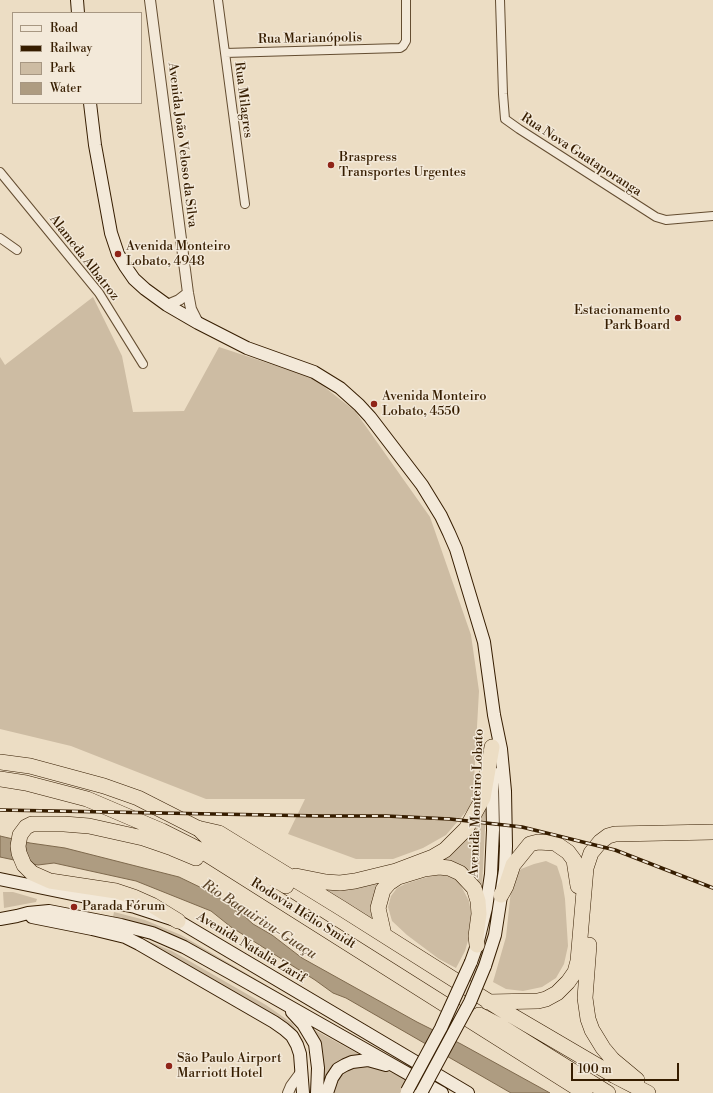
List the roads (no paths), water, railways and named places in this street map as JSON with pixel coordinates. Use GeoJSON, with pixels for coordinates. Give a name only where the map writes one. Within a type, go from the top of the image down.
{"type":"FeatureCollection","features":[{"type":"Feature","properties":{"kind":"highway"},"geometry":{"type":"LineString","coordinates":[[286,874],[326,882],[340,883],[355,881],[396,871],[433,857],[445,850],[466,829],[483,798],[492,746]]}},
{"type":"Feature","properties":{"kind":"highway","name":"Rodovia Hélio Smidt"},"geometry":{"type":"LineString","coordinates":[[0,762],[30,766],[104,786],[138,798],[197,828],[219,833],[384,935],[488,1002],[615,1076],[648,1093]]}},
{"type":"Feature","properties":{"kind":"highway","name":"Rodovia Hélio Smidt"},"geometry":{"type":"LineString","coordinates":[[0,779],[26,783],[87,800],[162,831],[200,850],[585,1093]]}},
{"type":"Feature","properties":{"kind":"highway"},"geometry":{"type":"LineString","coordinates":[[178,921],[152,905],[116,891],[50,881],[32,873],[24,865],[19,853],[18,846],[20,835],[26,827],[32,824],[88,826],[114,831],[143,838],[172,848],[196,858],[233,877],[259,887]]}},
{"type":"Feature","properties":{"kind":"highway","name":"Rodovia Hélio Smidt"},"geometry":{"type":"LineString","coordinates":[[197,828],[213,843],[442,979],[588,1072],[629,1093]]}},
{"type":"Feature","properties":{"kind":"highway"},"geometry":{"type":"LineString","coordinates":[[488,1002],[538,1001],[546,999],[557,993],[575,972],[578,961],[586,868],[588,859],[594,848],[600,842],[608,836],[655,833],[713,832]]}},
{"type":"Feature","properties":{"kind":"highway"},"geometry":{"type":"LineString","coordinates":[[648,1093],[634,1076],[612,1060],[603,1048],[590,1024],[585,998],[596,861],[602,852],[610,847],[620,843],[651,836],[655,833]]}},
{"type":"Feature","properties":{"kind":"highway"},"geometry":{"type":"LineString","coordinates":[[501,895],[506,886],[513,865],[530,844],[538,842],[555,843],[568,852],[574,860],[577,871],[581,931]]}},
{"type":"Feature","properties":{"kind":"highway"},"geometry":{"type":"LineString","coordinates":[[384,935],[378,908],[383,890],[389,883],[398,877],[424,869],[439,867],[449,868],[460,873],[474,888],[478,901],[479,914],[476,936],[478,945]]}},
{"type":"Feature","properties":{"kind":"highway"},"geometry":{"type":"LineString","coordinates":[[442,979],[455,994],[509,1031],[608,1093]]}},
{"type":"Feature","properties":{"kind":"highway"},"geometry":{"type":"LineString","coordinates":[[431,995],[452,998],[485,1020],[509,1031]]}},
{"type":"Feature","properties":{"kind":"main road"},"geometry":{"type":"LineString","coordinates":[[77,0],[78,12]]}},
{"type":"Feature","properties":{"kind":"main road","name":"Avenida Monteiro Lobato"},"geometry":{"type":"LineString","coordinates":[[90,104],[95,145],[107,214],[118,254],[138,283],[167,305],[198,323],[247,348],[314,372],[334,383],[370,417],[422,485],[441,516],[456,550],[484,642],[494,715],[501,749],[505,791],[505,870],[494,935],[485,966],[470,1002],[421,1093]]}},
{"type":"Feature","properties":{"kind":"main road","name":"Avenida Monteiro Lobato"},"geometry":{"type":"LineString","coordinates":[[406,1092],[441,1028],[478,945],[486,908],[491,874],[493,830],[492,746],[494,715]]}},
{"type":"Feature","properties":{"kind":"main road","name":"Avenida Natalia Zarif"},"geometry":{"type":"LineString","coordinates":[[0,880],[124,905],[178,921],[468,1093]]}},
{"type":"Feature","properties":{"kind":"main road"},"geometry":{"type":"LineString","coordinates":[[0,919],[17,916],[28,912],[49,911],[122,924],[152,933],[184,947],[442,1093]]}},
{"type":"Feature","properties":{"kind":"main road"},"geometry":{"type":"LineString","coordinates":[[17,916],[39,917],[124,937],[139,944],[284,1029],[292,1036],[297,1044],[300,1054],[304,1093]]}},
{"type":"Feature","properties":{"kind":"main road"},"geometry":{"type":"LineString","coordinates":[[276,998],[295,1014],[315,1044],[318,1068],[317,1093]]}},
{"type":"Feature","properties":{"kind":"main road"},"geometry":{"type":"LineString","coordinates":[[327,1093],[332,1078],[338,1069],[352,1062],[368,1060],[402,1069]]}},
{"type":"Feature","properties":{"kind":"street","name":"Avenida João Veloso da Silva"},"geometry":{"type":"LineString","coordinates":[[150,0],[188,293]]}},
{"type":"Feature","properties":{"kind":"street","name":"Rua Milagres"},"geometry":{"type":"LineString","coordinates":[[218,0],[245,204]]}},
{"type":"Feature","properties":{"kind":"street","name":"Rua Marianópolis"},"geometry":{"type":"LineString","coordinates":[[225,52],[396,49],[403,46],[406,42],[406,0]]}},
{"type":"Feature","properties":{"kind":"street","name":"Rua Nova Guataporanga"},"geometry":{"type":"LineString","coordinates":[[500,0],[505,119],[656,217],[666,220],[713,216]]}},
{"type":"Feature","properties":{"kind":"street","name":"Alameda Albatroz"},"geometry":{"type":"LineString","coordinates":[[0,172],[99,293],[143,364]]}},
{"type":"Feature","properties":{"kind":"street"},"geometry":{"type":"LineString","coordinates":[[0,238],[17,250]]}},
{"type":"Feature","properties":{"kind":"street"},"geometry":{"type":"LineString","coordinates":[[167,305],[179,300],[188,293],[191,309],[198,323]]}},
{"type":"Feature","properties":{"kind":"street"},"geometry":{"type":"LineString","coordinates":[[288,1093],[291,1086],[302,1071]]}},
{"type":"Feature","properties":{"kind":"water","name":"Rio Baquirivu-Guaçu"},"geometry":{"type":"Polygon","coordinates":[[[0,836],[30,843],[65,848],[179,877],[225,901],[253,924],[272,935],[302,958],[417,1022],[461,1044],[550,1093],[511,1093],[346,998],[333,993],[231,927],[211,911],[136,881],[54,863],[38,865],[0,857],[0,836]]]}},
{"type":"Feature","properties":{"kind":"railway"},"geometry":{"type":"LineString","coordinates":[[0,810],[386,816],[450,819],[522,827],[615,850],[713,888]]}},
{"type":"Feature","properties":{"kind":"place","name":"Braspress Transportes Urgentes"},"geometry":{"type":"Point","coordinates":[331,165]}},
{"type":"Feature","properties":{"kind":"place","name":"Avenida Monteiro Lobato, 4948"},"geometry":{"type":"Point","coordinates":[118,254]}},
{"type":"Feature","properties":{"kind":"place","name":"Estacionamento Park Board"},"geometry":{"type":"Point","coordinates":[678,318]}},
{"type":"Feature","properties":{"kind":"place","name":"Avenida Monteiro Lobato, 4550"},"geometry":{"type":"Point","coordinates":[374,404]}},
{"type":"Feature","properties":{"kind":"place","name":"Parada Fórum"},"geometry":{"type":"Point","coordinates":[74,907]}},
{"type":"Feature","properties":{"kind":"place","name":"São Paulo Airport Marriott Hotel"},"geometry":{"type":"Point","coordinates":[169,1066]}}]}
